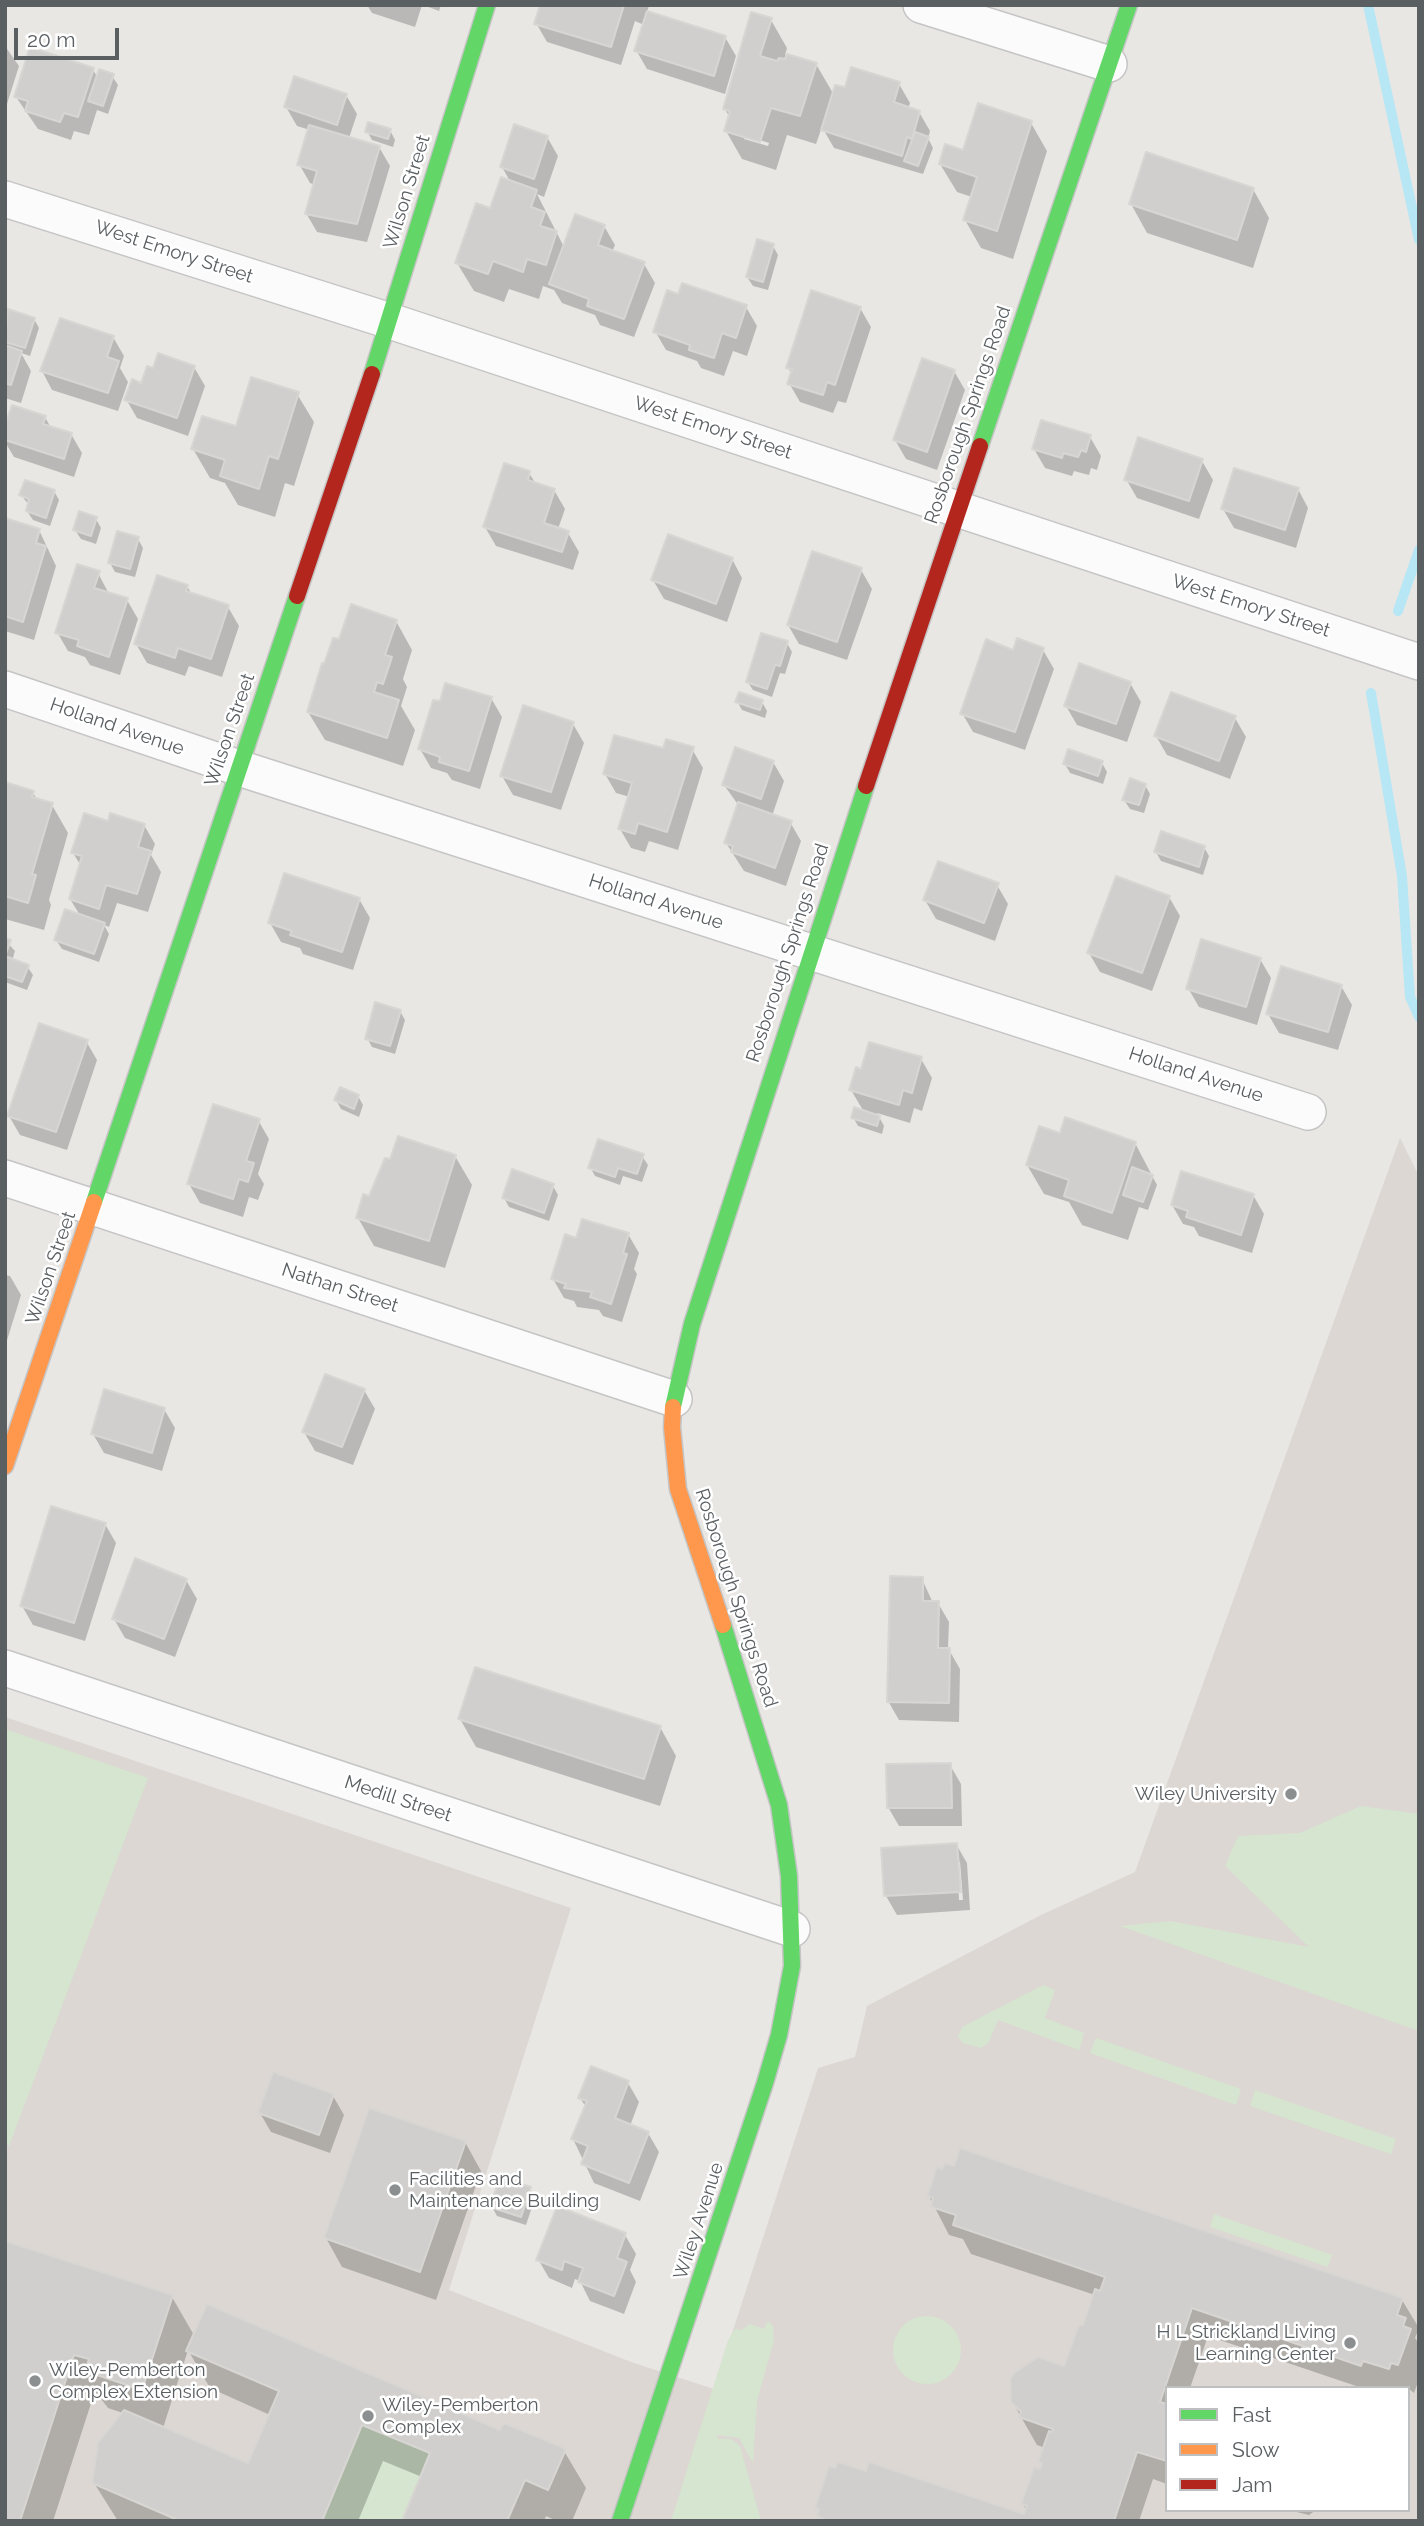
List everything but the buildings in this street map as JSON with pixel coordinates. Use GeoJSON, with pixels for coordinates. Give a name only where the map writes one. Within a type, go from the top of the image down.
{"type":"FeatureCollection","features":[{"type":"Feature","properties":{"kind":"street","name":"Wilson Street"},"geometry":{"type":"LineString","coordinates":[[5,1466],[95,1207],[390,321],[487,5]]}},
{"type":"Feature","properties":{"kind":"street"},"geometry":{"type":"LineString","coordinates":[[921,5],[1109,64]]}},
{"type":"Feature","properties":{"kind":"street","name":"Rosborough Springs Road"},"geometry":{"type":"LineString","coordinates":[[792,1929],[785,1841],[771,1773],[678,1489],[672,1427],[674,1399],[692,1324],[810,951],[1129,5]]}},
{"type":"Feature","properties":{"kind":"street","name":"West Emory Street"},"geometry":{"type":"LineString","coordinates":[[5,199],[390,321],[1419,662]]}},
{"type":"Feature","properties":{"kind":"street","name":"Holland Avenue"},"geometry":{"type":"LineString","coordinates":[[5,689],[239,768],[1308,1112]]}},
{"type":"Feature","properties":{"kind":"street","name":"Nathan Street"},"geometry":{"type":"LineString","coordinates":[[5,1178],[674,1399]]}},
{"type":"Feature","properties":{"kind":"street","name":"Medill Street"},"geometry":{"type":"LineString","coordinates":[[5,1668],[792,1929]]}},
{"type":"Feature","properties":{"kind":"street","name":"Wiley Avenue"},"geometry":{"type":"LineString","coordinates":[[620,2521],[730,2196],[779,2035],[792,1966],[792,1929]]}},
{"type":"Feature","properties":{"kind":"shaded area","name":"Wiley University"},"geometry":{"type":"Polygon","coordinates":[[[1400,1138],[1419,1176],[1419,2521],[5,2521],[5,1717],[571,1908],[449,2290],[631,2362],[714,2389],[818,2068],[855,2057],[867,2006],[1041,1915],[1135,1872],[1400,1138]]]}},
{"type":"Feature","properties":{"kind":"green space"},"geometry":{"type":"Polygon","coordinates":[[[5,1729],[148,1778],[9,2146],[5,2144],[5,1729]]]}},
{"type":"Feature","properties":{"kind":"green space"},"geometry":{"type":"Polygon","coordinates":[[[1361,1806],[1419,1814],[1419,2031],[1120,1926],[1170,1921],[1309,1947],[1225,1866],[1238,1836],[1300,1833],[1361,1806]]]}},
{"type":"Feature","properties":{"kind":"green space"},"geometry":{"type":"Polygon","coordinates":[[[1043,1985],[1055,1990],[1045,2018],[1084,2033],[1079,2050],[998,2020],[989,2042],[981,2048],[963,2043],[958,2037],[962,2027],[1043,1985]]]}},
{"type":"Feature","properties":{"kind":"green space"},"geometry":{"type":"Polygon","coordinates":[[[1096,2038],[1241,2089],[1236,2105],[1090,2053],[1096,2038]]]}},
{"type":"Feature","properties":{"kind":"green space"},"geometry":{"type":"Polygon","coordinates":[[[1255,2090],[1396,2139],[1391,2154],[1250,2106],[1255,2090]]]}},
{"type":"Feature","properties":{"kind":"green space"},"geometry":{"type":"Polygon","coordinates":[[[1214,2214],[1332,2255],[1328,2267],[1210,2227],[1214,2214]]]}},
{"type":"Feature","properties":{"kind":"green space"},"geometry":{"type":"Polygon","coordinates":[[[927,2316],[940,2319],[951,2326],[958,2337],[961,2350],[958,2363],[951,2374],[940,2381],[927,2384],[914,2381],[903,2374],[896,2363],[893,2350],[896,2337],[903,2326],[914,2319],[927,2316]]]}},
{"type":"Feature","properties":{"kind":"green space"},"geometry":{"type":"Polygon","coordinates":[[[768,2321],[773,2326],[774,2340],[757,2401],[753,2463],[739,2438],[717,2435],[718,2439],[731,2439],[740,2446],[761,2521],[671,2521],[728,2340],[735,2329],[741,2330],[750,2324],[764,2329],[768,2321]]]}},
{"type":"Feature","properties":{"kind":"green space"},"geometry":{"type":"Polygon","coordinates":[[[362,2425],[430,2453],[402,2521],[322,2521],[362,2425]]]}},
{"type":"Feature","properties":{"kind":"waterway"},"geometry":{"type":"LineString","coordinates":[[1368,5],[1419,240]]}},
{"type":"Feature","properties":{"kind":"waterway"},"geometry":{"type":"LineString","coordinates":[[1398,611],[1419,550]]}},
{"type":"Feature","properties":{"kind":"waterway"},"geometry":{"type":"LineString","coordinates":[[1371,693],[1402,876],[1410,997],[1419,1017]]}},
{"type":"Feature","properties":{"kind":"traffic: fast"},"geometry":{"type":"LineString","coordinates":[[372,374],[487,5]]}},
{"type":"Feature","properties":{"kind":"traffic: fast"},"geometry":{"type":"LineString","coordinates":[[980,446],[1129,5]]}},
{"type":"Feature","properties":{"kind":"traffic: fast"},"geometry":{"type":"LineString","coordinates":[[94,1202],[297,596]]}},
{"type":"Feature","properties":{"kind":"traffic: fast"},"geometry":{"type":"LineString","coordinates":[[673,1407],[692,1324],[866,786]]}},
{"type":"Feature","properties":{"kind":"traffic: fast"},"geometry":{"type":"LineString","coordinates":[[620,2521],[765,2083],[779,2035],[792,1966],[789,1876],[779,1805],[723,1625]]}},
{"type":"Feature","properties":{"kind":"traffic: slow"},"geometry":{"type":"LineString","coordinates":[[5,1466],[94,1202]]}},
{"type":"Feature","properties":{"kind":"traffic: slow"},"geometry":{"type":"LineString","coordinates":[[673,1407],[672,1427],[678,1489],[723,1625]]}},
{"type":"Feature","properties":{"kind":"traffic: jam"},"geometry":{"type":"LineString","coordinates":[[297,596],[372,374]]}},
{"type":"Feature","properties":{"kind":"traffic: jam"},"geometry":{"type":"LineString","coordinates":[[866,786],[980,446]]}},
{"type":"Feature","properties":{"kind":"place","name":"Wiley University"},"geometry":{"type":"Point","coordinates":[1291,1794]}},
{"type":"Feature","properties":{"kind":"place","name":"Facilities and Maintenance Building"},"geometry":{"type":"Point","coordinates":[395,2190]}},
{"type":"Feature","properties":{"kind":"place","name":"H L Strickland Living Learning Center"},"geometry":{"type":"Point","coordinates":[1350,2343]}},
{"type":"Feature","properties":{"kind":"place","name":"Wiley-Pemberton Complex Extension"},"geometry":{"type":"Point","coordinates":[35,2381]}},
{"type":"Feature","properties":{"kind":"place","name":"Wiley-Pemberton Complex"},"geometry":{"type":"Point","coordinates":[368,2416]}}]}
